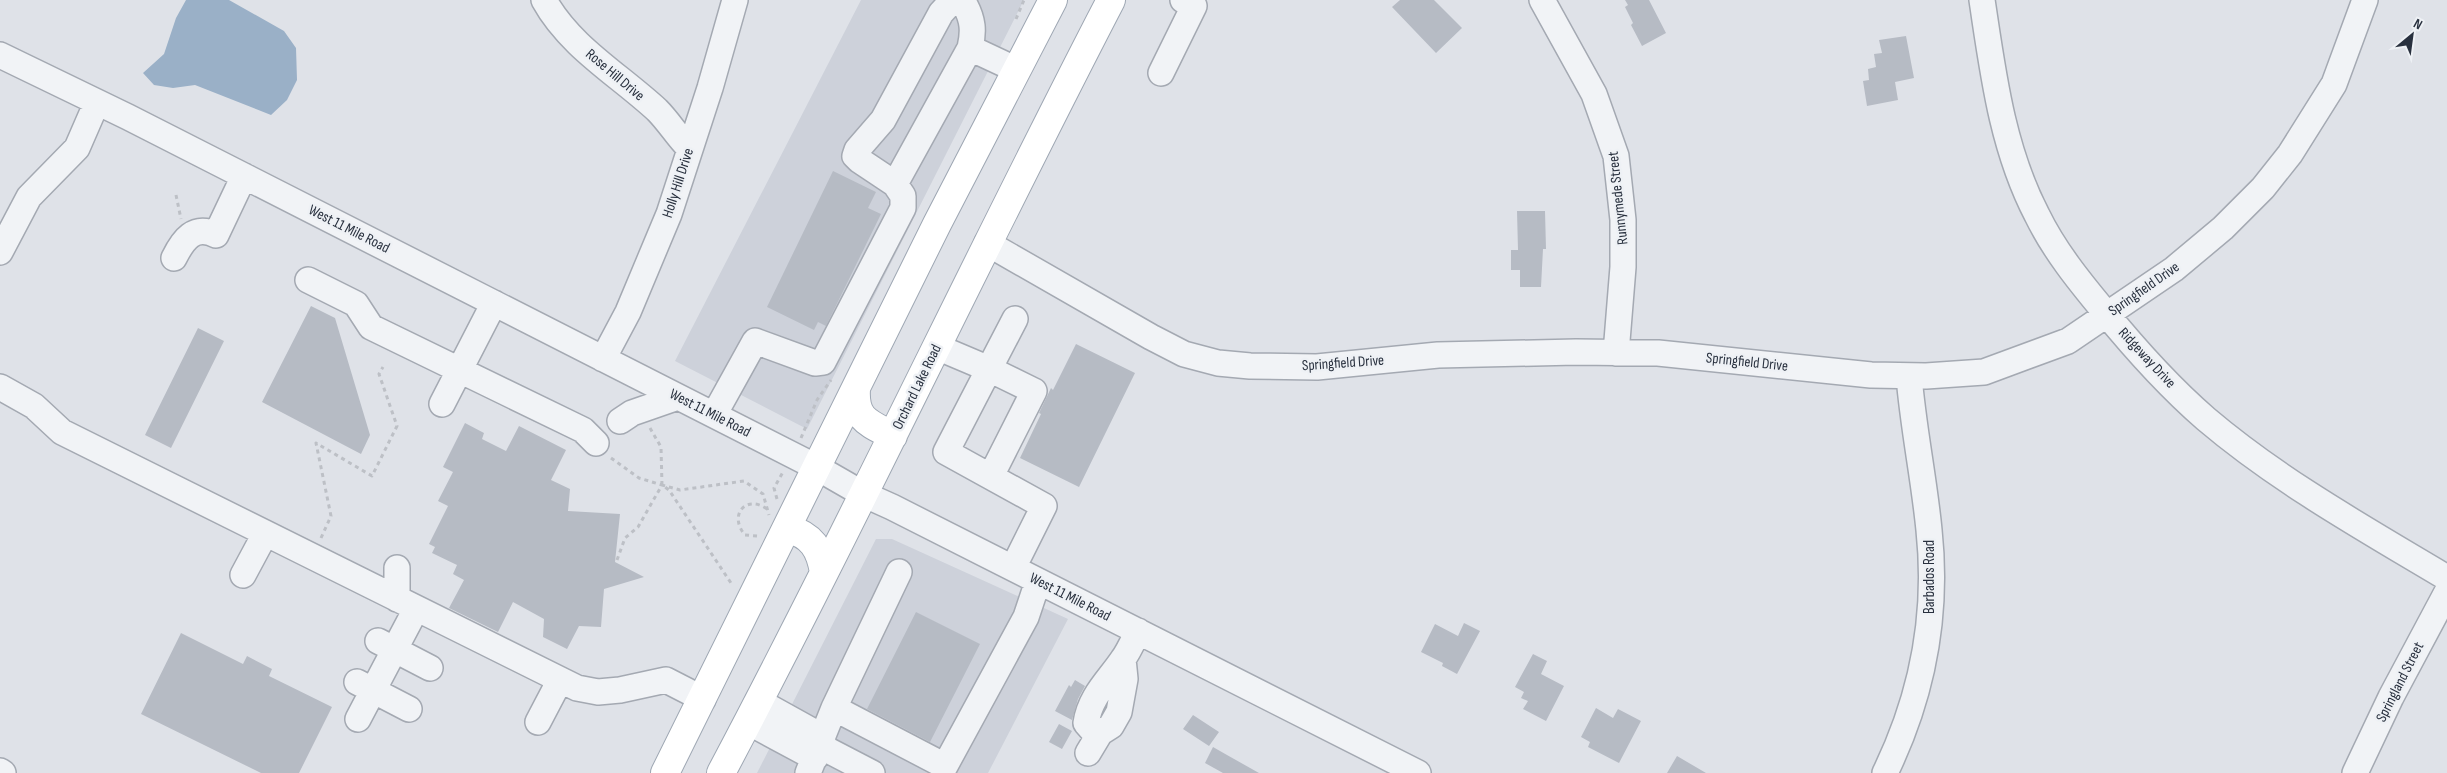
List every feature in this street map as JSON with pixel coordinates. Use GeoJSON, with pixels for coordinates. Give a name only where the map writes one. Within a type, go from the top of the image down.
{"type":"FeatureCollection","features":[{"type":"Feature","properties":{"kind":"main road"},"geometry":{"type":"LineString","coordinates":[[666,773],[703,699],[775,528],[816,467],[1054,0]]}},
{"type":"Feature","properties":{"kind":"main road","name":"Orchard Lake Road"},"geometry":{"type":"LineString","coordinates":[[721,773],[893,436],[1104,4]]}},
{"type":"Feature","properties":{"kind":"main road"},"geometry":{"type":"LineString","coordinates":[[856,389],[858,412],[865,421],[893,436]]}},
{"type":"Feature","properties":{"kind":"main road"},"geometry":{"type":"LineString","coordinates":[[775,528],[801,532],[813,542],[821,555],[824,572]]}},
{"type":"Feature","properties":{"kind":"street","name":"Rose Hill Drive"},"geometry":{"type":"LineString","coordinates":[[544,0],[552,14],[573,38],[657,111],[689,148]]}},
{"type":"Feature","properties":{"kind":"street","name":"Holly Hill Drive"},"geometry":{"type":"LineString","coordinates":[[603,359],[628,312],[669,214],[710,88],[735,0]]}},
{"type":"Feature","properties":{"kind":"street","name":"Runnymede Street"},"geometry":{"type":"LineString","coordinates":[[1542,0],[1594,94],[1616,156],[1623,220],[1623,268],[1616,353]]}},
{"type":"Feature","properties":{"kind":"street","name":"Ridgeway Drive"},"geometry":{"type":"LineString","coordinates":[[1982,0],[2000,113],[2014,159],[2036,215],[2072,272],[2153,368],[2206,419],[2288,481],[2447,578]]}},
{"type":"Feature","properties":{"kind":"street","name":"Springfield Drive"},"geometry":{"type":"LineString","coordinates":[[987,242],[1151,337],[1184,354],[1218,363],[1250,366],[1317,367],[1438,355],[1616,353],[1714,358],[1862,374],[1909,376],[1984,372],[2068,340],[2107,315],[2174,269],[2222,228],[2263,188],[2290,154],[2317,114],[2334,84],[2365,0]]}},
{"type":"Feature","properties":{"kind":"street"},"geometry":{"type":"LineString","coordinates":[[714,415],[755,341],[814,363],[824,362],[903,208],[903,196],[895,184],[859,160],[856,156],[857,150],[883,120],[940,14],[951,2],[965,5],[972,18],[974,33],[970,48],[895,184]]}},
{"type":"Feature","properties":{"kind":"street"},"geometry":{"type":"LineString","coordinates":[[1161,73],[1191,2]]}},
{"type":"Feature","properties":{"kind":"street"},"geometry":{"type":"LineString","coordinates":[[970,48],[1017,70]]}},
{"type":"Feature","properties":{"kind":"street","name":"West 11 Mile Road"},"geometry":{"type":"LineString","coordinates":[[0,55],[244,176],[816,467],[863,494],[1418,773]]}},
{"type":"Feature","properties":{"kind":"street"},"geometry":{"type":"LineString","coordinates":[[0,252],[29,197],[77,148],[97,102]]}},
{"type":"Feature","properties":{"kind":"street"},"geometry":{"type":"LineString","coordinates":[[174,258],[185,237],[196,232],[209,232],[216,235],[244,176]]}},
{"type":"Feature","properties":{"kind":"street"},"geometry":{"type":"LineString","coordinates":[[308,280],[356,304],[371,327],[583,430],[596,443]]}},
{"type":"Feature","properties":{"kind":"street"},"geometry":{"type":"LineString","coordinates":[[442,404],[494,303]]}},
{"type":"Feature","properties":{"kind":"street"},"geometry":{"type":"LineString","coordinates":[[1013,568],[1044,506],[946,452],[1015,319]]}},
{"type":"Feature","properties":{"kind":"street"},"geometry":{"type":"LineString","coordinates":[[937,347],[990,369],[1034,391],[991,476]]}},
{"type":"Feature","properties":{"kind":"street","name":"Barbados Road"},"geometry":{"type":"LineString","coordinates":[[1885,773],[1894,755],[1917,690],[1927,647],[1932,593],[1929,531],[1909,376]]}},
{"type":"Feature","properties":{"kind":"street"},"geometry":{"type":"LineString","coordinates":[[0,387],[34,406],[62,432],[576,688],[598,692],[620,690],[666,680],[703,699]]}},
{"type":"Feature","properties":{"kind":"street"},"geometry":{"type":"LineString","coordinates":[[626,417],[678,397]]}},
{"type":"Feature","properties":{"kind":"street"},"geometry":{"type":"LineString","coordinates":[[243,574],[265,534]]}},
{"type":"Feature","properties":{"kind":"street"},"geometry":{"type":"LineString","coordinates":[[358,719],[365,686],[407,604],[397,568]]}},
{"type":"Feature","properties":{"kind":"street"},"geometry":{"type":"LineString","coordinates":[[816,753],[834,708],[899,572]]}},
{"type":"Feature","properties":{"kind":"street"},"geometry":{"type":"LineString","coordinates":[[834,708],[943,770],[1026,617],[1038,581]]}},
{"type":"Feature","properties":{"kind":"street","name":"Springland Street"},"geometry":{"type":"LineString","coordinates":[[2355,773],[2391,698],[2447,592]]}},
{"type":"Feature","properties":{"kind":"street"},"geometry":{"type":"LineString","coordinates":[[1094,743],[1093,731],[1086,723],[1087,712],[1094,698],[1123,659],[1138,632]]}},
{"type":"Feature","properties":{"kind":"street"},"geometry":{"type":"LineString","coordinates":[[386,646],[430,668]]}},
{"type":"Feature","properties":{"kind":"street"},"geometry":{"type":"LineString","coordinates":[[538,722],[560,680]]}},
{"type":"Feature","properties":{"kind":"street"},"geometry":{"type":"LineString","coordinates":[[365,686],[409,709]]}},
{"type":"Feature","properties":{"kind":"street"},"geometry":{"type":"LineString","coordinates":[[753,712],[816,753],[872,773]]}},
{"type":"Feature","properties":{"kind":"path"},"geometry":{"type":"LineString","coordinates":[[320,539],[331,516],[316,443],[372,476],[397,426],[379,374],[383,367]]}},
{"type":"Feature","properties":{"kind":"path"},"geometry":{"type":"LineString","coordinates":[[617,560],[625,538],[638,527],[662,485],[661,447],[648,423],[626,417]]}},
{"type":"Feature","properties":{"kind":"path"},"geometry":{"type":"LineString","coordinates":[[596,443],[614,462],[639,478],[680,490],[744,481],[763,494],[775,528],[755,537],[746,535],[739,527],[737,518],[741,509],[750,503],[760,504],[768,509]]}},
{"type":"Feature","properties":{"kind":"path"},"geometry":{"type":"LineString","coordinates":[[662,485],[669,490],[725,572],[735,591]]}},
{"type":"Feature","properties":{"kind":"shaded area"},"geometry":{"type":"Polygon","coordinates":[[[861,0],[1024,0],[807,429],[675,361],[861,0]]]}},
{"type":"Feature","properties":{"kind":"shaded area"},"geometry":{"type":"Polygon","coordinates":[[[876,539],[892,539],[1068,619],[988,773],[757,773],[876,539]]]}},
{"type":"Feature","properties":{"kind":"water"},"geometry":{"type":"Polygon","coordinates":[[[186,0],[229,0],[284,31],[296,48],[297,80],[287,100],[271,115],[195,85],[173,88],[154,85],[143,73],[164,54],[176,18],[186,0]]]}},
{"type":"Feature","properties":{"kind":"building"},"geometry":{"type":"Polygon","coordinates":[[[1400,0],[1434,0],[1462,28],[1436,53],[1392,7],[1400,0]]]}},
{"type":"Feature","properties":{"kind":"building"},"geometry":{"type":"Polygon","coordinates":[[[1625,0],[1649,0],[1666,33],[1642,46],[1631,25],[1633,23],[1625,7],[1628,5],[1625,0]]]}},
{"type":"Feature","properties":{"kind":"building"},"geometry":{"type":"Polygon","coordinates":[[[1906,36],[1914,78],[1895,82],[1898,100],[1867,106],[1863,81],[1869,80],[1868,69],[1876,67],[1874,54],[1882,53],[1879,40],[1906,36]]]}},
{"type":"Feature","properties":{"kind":"building"},"geometry":{"type":"Polygon","coordinates":[[[833,171],[876,192],[868,208],[881,214],[826,326],[818,322],[814,330],[767,307],[833,171]]]}},
{"type":"Feature","properties":{"kind":"building"},"geometry":{"type":"Polygon","coordinates":[[[1517,211],[1545,211],[1546,249],[1543,249],[1541,287],[1520,287],[1520,270],[1511,270],[1511,250],[1518,250],[1517,211]]]}},
{"type":"Feature","properties":{"kind":"building"},"geometry":{"type":"Polygon","coordinates":[[[311,306],[335,318],[370,435],[361,454],[262,402],[311,306]]]}},
{"type":"Feature","properties":{"kind":"building"},"geometry":{"type":"Polygon","coordinates":[[[198,328],[224,341],[171,448],[145,435],[198,328]]]}},
{"type":"Feature","properties":{"kind":"building"},"geometry":{"type":"Polygon","coordinates":[[[1076,344],[1135,373],[1079,487],[1020,458],[1051,388],[1053,390],[1076,344]]]}},
{"type":"Feature","properties":{"kind":"building"},"geometry":{"type":"Polygon","coordinates":[[[465,423],[484,433],[482,439],[506,451],[519,426],[566,450],[551,480],[570,489],[568,511],[620,514],[615,562],[644,577],[604,589],[601,627],[579,626],[567,649],[543,637],[544,619],[513,602],[498,632],[449,608],[464,580],[453,574],[457,565],[432,553],[435,547],[429,544],[448,506],[438,501],[453,472],[443,467],[465,423]]]}},
{"type":"Feature","properties":{"kind":"building"},"geometry":{"type":"Polygon","coordinates":[[[916,612],[980,644],[930,742],[867,709],[916,612]]]}},
{"type":"Feature","properties":{"kind":"building"},"geometry":{"type":"Polygon","coordinates":[[[1464,623],[1480,631],[1457,674],[1442,666],[1443,663],[1421,652],[1435,624],[1458,636],[1464,623]]]}},
{"type":"Feature","properties":{"kind":"building"},"geometry":{"type":"Polygon","coordinates":[[[181,633],[243,664],[247,656],[272,669],[269,676],[332,707],[299,773],[261,773],[141,714],[181,633]]]}},
{"type":"Feature","properties":{"kind":"building"},"geometry":{"type":"Polygon","coordinates":[[[1533,654],[1547,661],[1541,674],[1564,686],[1546,721],[1523,709],[1528,701],[1521,698],[1524,692],[1515,687],[1533,654]]]}},
{"type":"Feature","properties":{"kind":"building"},"geometry":{"type":"Polygon","coordinates":[[[1075,680],[1085,686],[1078,699],[1072,720],[1055,711],[1069,685],[1071,687],[1075,680]]]}},
{"type":"Feature","properties":{"kind":"building"},"geometry":{"type":"Polygon","coordinates":[[[1596,708],[1613,718],[1618,709],[1641,721],[1619,763],[1588,747],[1590,742],[1581,737],[1596,708]]]}},
{"type":"Feature","properties":{"kind":"building"},"geometry":{"type":"Polygon","coordinates":[[[1193,715],[1219,732],[1209,746],[1183,729],[1193,715]]]}},
{"type":"Feature","properties":{"kind":"building"},"geometry":{"type":"Polygon","coordinates":[[[1059,724],[1072,731],[1062,749],[1049,742],[1059,724]]]}},
{"type":"Feature","properties":{"kind":"building"},"geometry":{"type":"Polygon","coordinates":[[[1213,747],[1259,773],[1223,773],[1205,763],[1213,747]]]}},
{"type":"Feature","properties":{"kind":"building"},"geometry":{"type":"Polygon","coordinates":[[[1677,756],[1706,773],[1667,773],[1677,756]]]}}]}
